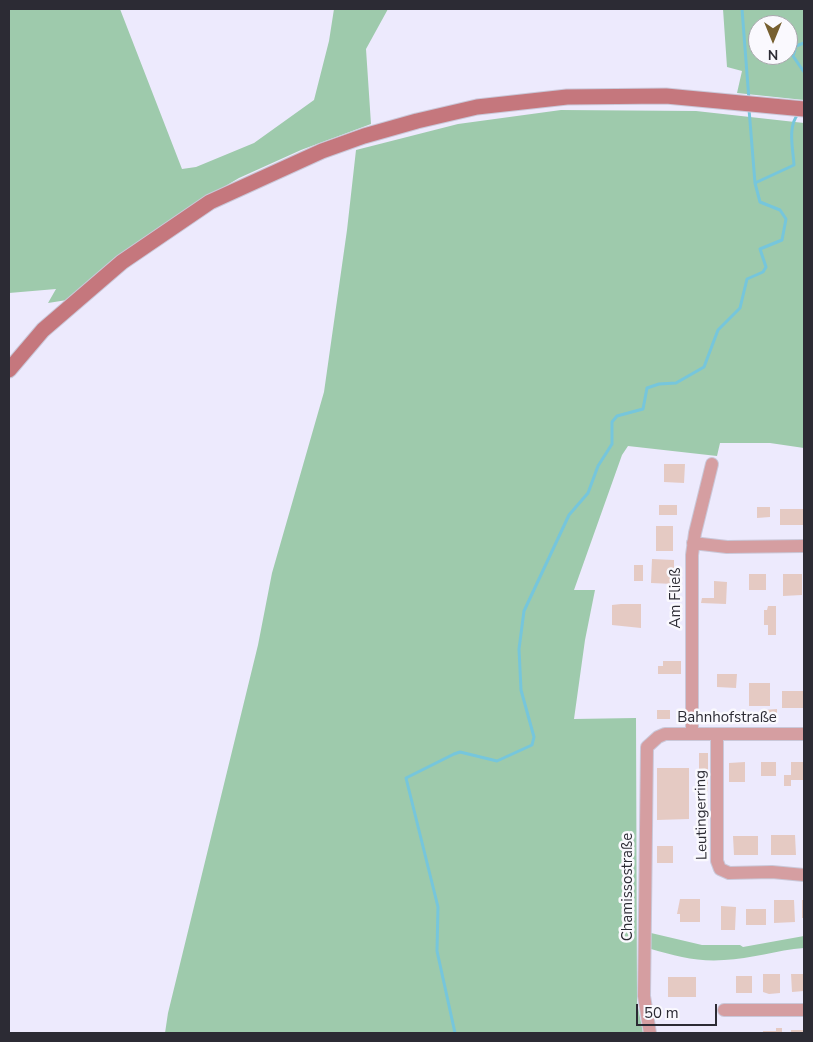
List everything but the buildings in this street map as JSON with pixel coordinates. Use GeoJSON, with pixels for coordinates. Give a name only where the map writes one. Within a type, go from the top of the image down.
{"type":"FeatureCollection","features":[{"type":"Feature","properties":{"kind":"main road"},"geometry":{"type":"LineString","coordinates":[[9,370],[42,330],[122,262],[210,202],[322,151],[364,136],[445,114],[526,101],[606,95],[717,100],[804,109]]}},
{"type":"Feature","properties":{"kind":"street","name":"Am Fließ"},"geometry":{"type":"LineString","coordinates":[[692,734],[693,544],[712,464]]}},
{"type":"Feature","properties":{"kind":"street"},"geometry":{"type":"LineString","coordinates":[[693,544],[726,547],[804,546]]}},
{"type":"Feature","properties":{"kind":"street","name":"Bahnhofstraße"},"geometry":{"type":"LineString","coordinates":[[651,742],[665,734],[804,734]]}},
{"type":"Feature","properties":{"kind":"street","name":"Leutingerring"},"geometry":{"type":"LineString","coordinates":[[717,735],[718,866],[728,873],[772,872],[804,875]]}},
{"type":"Feature","properties":{"kind":"street","name":"Chamissostraße"},"geometry":{"type":"LineString","coordinates":[[650,1033],[644,1002],[644,929],[645,753],[651,742]]}},
{"type":"Feature","properties":{"kind":"street"},"geometry":{"type":"LineString","coordinates":[[724,1010],[804,1010]]}},
{"type":"Feature","properties":{"kind":"green space"},"geometry":{"type":"Polygon","coordinates":[[[9,9],[120,9],[182,169],[196,167],[254,143],[314,100],[329,41],[334,9],[388,9],[366,49],[371,124],[301,150],[239,178],[185,210],[136,243],[67,300],[48,303],[56,289],[9,293],[9,9]]]}},
{"type":"Feature","properties":{"kind":"green space"},"geometry":{"type":"Polygon","coordinates":[[[723,9],[804,9],[804,100],[737,93],[742,71],[727,67],[723,9]]]}},
{"type":"Feature","properties":{"kind":"green space"},"geometry":{"type":"Polygon","coordinates":[[[561,110],[696,111],[804,123],[804,448],[770,443],[720,443],[717,456],[628,446],[622,455],[574,590],[595,590],[585,640],[574,719],[636,718],[637,1002],[643,1033],[165,1033],[168,1013],[258,645],[272,573],[324,392],[347,230],[356,150],[458,124],[561,110]]]}},
{"type":"Feature","properties":{"kind":"green space"},"geometry":{"type":"Polygon","coordinates":[[[651,933],[702,945],[740,945],[743,947],[804,936],[804,948],[734,959],[696,959],[651,949],[651,933]]]}},
{"type":"Feature","properties":{"kind":"waterway"},"geometry":{"type":"LineString","coordinates":[[742,9],[749,100]]}},
{"type":"Feature","properties":{"kind":"waterway"},"geometry":{"type":"LineString","coordinates":[[804,43],[796,46],[793,56],[804,72]]}},
{"type":"Feature","properties":{"kind":"waterway"},"geometry":{"type":"LineString","coordinates":[[749,109],[755,183]]}},
{"type":"Feature","properties":{"kind":"waterway"},"geometry":{"type":"LineString","coordinates":[[455,1033],[437,951],[438,907],[406,778],[460,752],[497,761],[532,745],[534,737],[521,690],[519,649],[524,611],[569,515],[588,493],[598,466],[612,444],[612,422],[617,416],[643,409],[647,388],[659,384],[676,383],[704,367],[718,330],[740,308],[747,279],[763,272],[766,267],[760,249],[782,240],[786,219],[780,210],[760,202],[755,183],[794,165],[792,131],[795,118],[799,113]]}}]}
